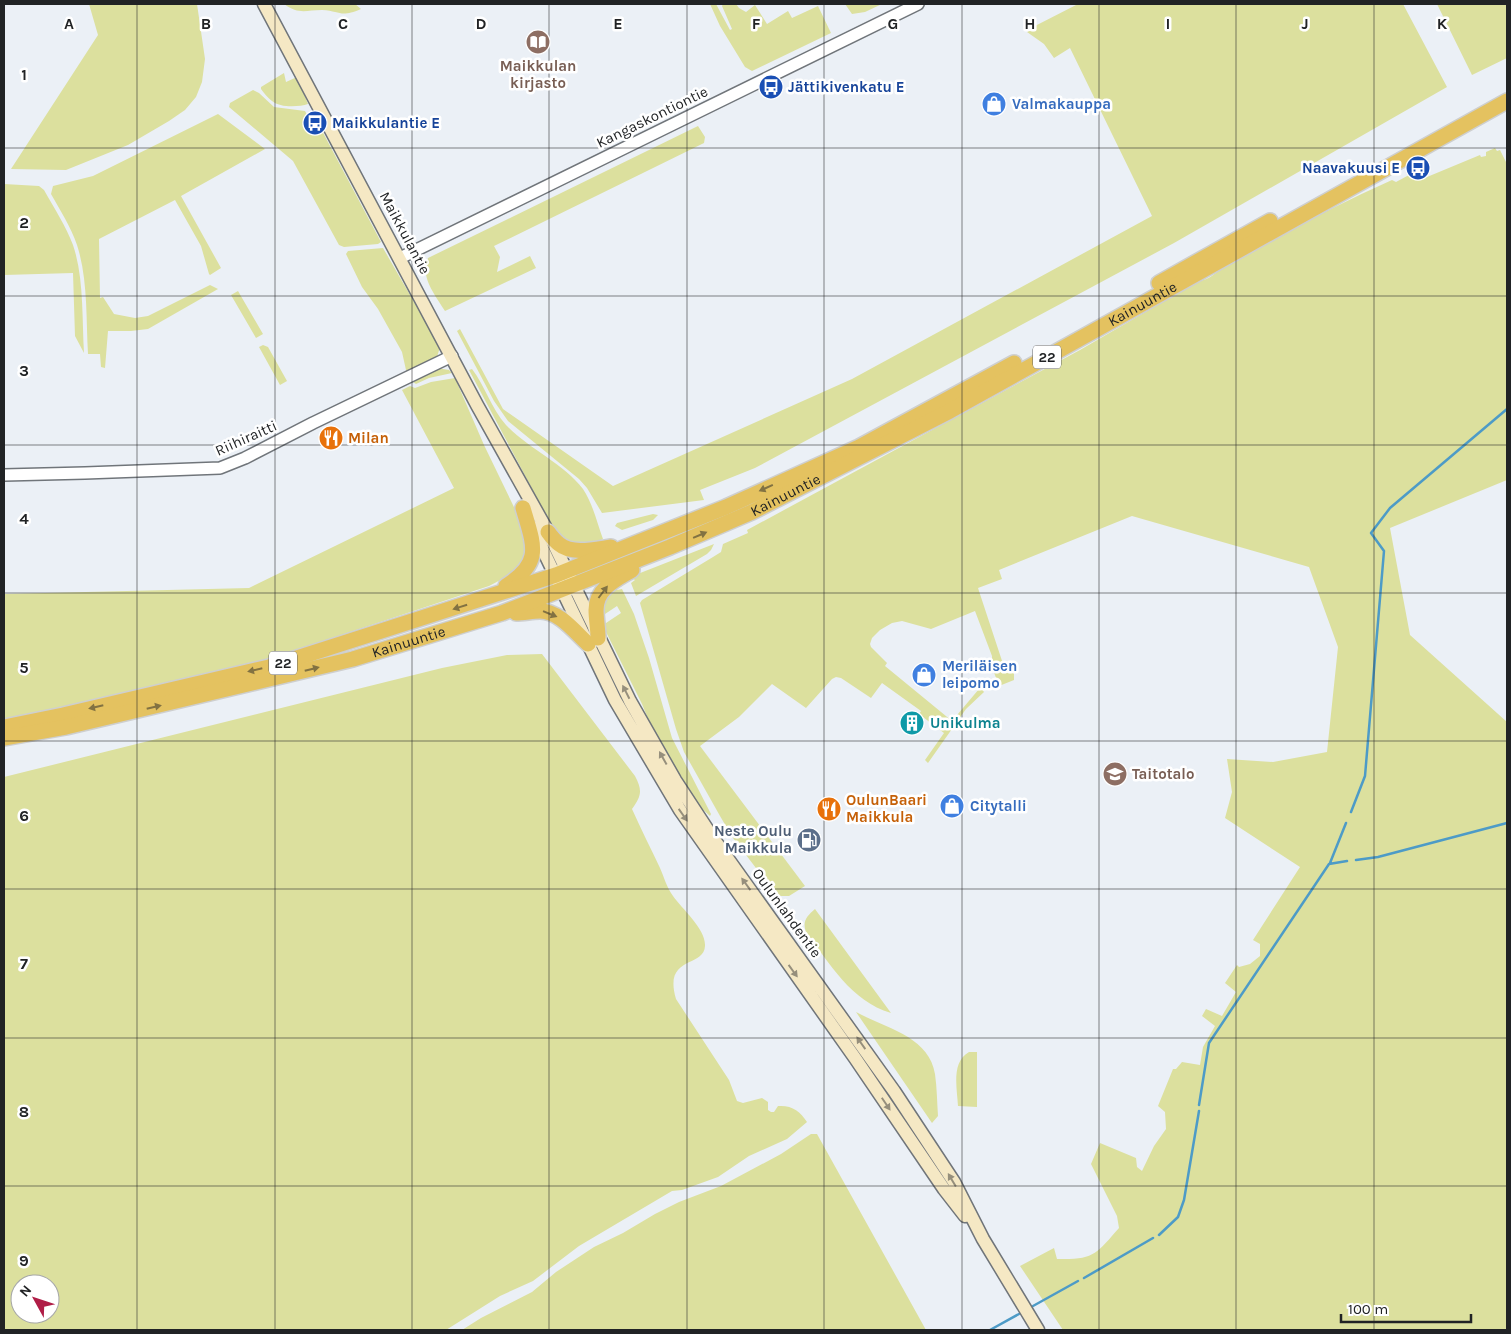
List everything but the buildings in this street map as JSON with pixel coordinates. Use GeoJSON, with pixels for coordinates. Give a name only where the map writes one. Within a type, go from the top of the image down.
{"type":"FeatureCollection","features":[{"type":"Feature","properties":{"kind":"highway","name":"Kainuuntie"},"geometry":{"type":"LineString","coordinates":[[4,738],[66,727],[282,677],[354,658],[502,613],[635,543],[726,506],[859,447],[934,408],[1507,89]]}},
{"type":"Feature","properties":{"kind":"highway","name":"Kainuuntie"},"geometry":{"type":"LineString","coordinates":[[4,727],[269,667],[491,596],[565,580],[670,548],[752,512],[950,411],[1507,101]]}},
{"type":"Feature","properties":{"kind":"highway"},"geometry":{"type":"LineString","coordinates":[[491,596],[519,578],[532,560],[531,536],[523,508]]}},
{"type":"Feature","properties":{"kind":"highway"},"geometry":{"type":"LineString","coordinates":[[548,532],[558,544],[569,549],[594,550],[635,543]]}},
{"type":"Feature","properties":{"kind":"highway"},"geometry":{"type":"LineString","coordinates":[[502,613],[542,611],[566,622],[593,641],[596,608],[602,592],[611,582],[670,548]]}},
{"type":"Feature","properties":{"kind":"main road","name":"Maikkulantie"},"geometry":{"type":"LineString","coordinates":[[264,4],[516,477],[548,532],[565,580]]}},
{"type":"Feature","properties":{"kind":"main road","name":"Maikkulantie"},"geometry":{"type":"LineString","coordinates":[[516,477],[523,508],[565,580]]}},
{"type":"Feature","properties":{"kind":"main road","name":"Oulunlahdentie"},"geometry":{"type":"LineString","coordinates":[[565,580],[593,641],[615,700],[680,810],[855,1058],[944,1189],[983,1239],[1038,1330]]}},
{"type":"Feature","properties":{"kind":"street","name":"Kangaskontiontie"},"geometry":{"type":"LineString","coordinates":[[400,258],[918,4]]}},
{"type":"Feature","properties":{"kind":"street","name":"Riihiraitti"},"geometry":{"type":"LineString","coordinates":[[4,474],[220,468],[245,458],[452,356]]}},
{"type":"Feature","properties":{"kind":"green space"},"geometry":{"type":"Polygon","coordinates":[[[89,4],[197,4],[205,59],[202,82],[196,97],[185,110],[128,145],[66,170],[11,169],[98,35],[89,4]]]}},
{"type":"Feature","properties":{"kind":"green space"},"geometry":{"type":"Polygon","coordinates":[[[284,4],[355,4],[361,9],[344,14],[322,10],[294,10],[284,4]]]}},
{"type":"Feature","properties":{"kind":"green space"},"geometry":{"type":"Polygon","coordinates":[[[710,4],[716,4],[730,30],[732,29],[722,6],[723,4],[736,4],[746,12],[755,5],[767,24],[788,11],[792,18],[818,6],[831,33],[752,71],[745,67],[720,26],[710,4]]]}},
{"type":"Feature","properties":{"kind":"green space"},"geometry":{"type":"Polygon","coordinates":[[[845,4],[882,4],[865,12],[852,14],[845,4]]]}},
{"type":"Feature","properties":{"kind":"green space"},"geometry":{"type":"Polygon","coordinates":[[[1078,4],[1403,4],[1447,87],[1174,243],[755,468],[700,490],[704,500],[602,513],[587,488],[579,479],[508,421],[494,401],[457,331],[460,329],[503,409],[613,486],[852,379],[1152,216],[1070,48],[1054,58],[1044,44],[1027,32],[1078,4]]]}},
{"type":"Feature","properties":{"kind":"green space"},"geometry":{"type":"Polygon","coordinates":[[[1437,4],[1507,4],[1507,58],[1472,75],[1437,4]]]}},
{"type":"Feature","properties":{"kind":"green space"},"geometry":{"type":"Polygon","coordinates":[[[284,73],[286,82],[297,77],[308,104],[300,106],[280,105],[271,100],[261,89],[261,87],[284,73]]]}},
{"type":"Feature","properties":{"kind":"green space"},"geometry":{"type":"Polygon","coordinates":[[[253,90],[274,107],[305,111],[315,129],[320,127],[381,242],[378,244],[344,247],[339,245],[293,161],[229,107],[230,103],[253,90]]]}},
{"type":"Feature","properties":{"kind":"green space"},"geometry":{"type":"Polygon","coordinates":[[[218,114],[265,149],[181,196],[221,268],[209,274],[201,246],[175,200],[99,239],[100,298],[103,297],[114,314],[135,318],[148,316],[210,285],[218,289],[148,329],[108,331],[105,368],[101,367],[100,354],[88,354],[86,299],[81,258],[72,232],[51,194],[53,186],[93,176],[218,114]]]}},
{"type":"Feature","properties":{"kind":"green space"},"geometry":{"type":"Polygon","coordinates":[[[698,126],[705,137],[704,143],[494,246],[500,257],[497,272],[530,256],[536,268],[445,311],[427,279],[426,265],[428,258],[698,126]]]}},
{"type":"Feature","properties":{"kind":"green space"},"geometry":{"type":"Polygon","coordinates":[[[1495,148],[1497,151],[1500,150],[1507,164],[1507,480],[1390,528],[1410,635],[1507,722],[1507,1330],[1063,1330],[1020,1266],[1054,1248],[1057,1259],[1079,1258],[1093,1254],[1119,1228],[1117,1216],[1091,1164],[1100,1143],[1136,1158],[1137,1167],[1142,1171],[1154,1146],[1166,1129],[1165,1112],[1158,1106],[1173,1069],[1176,1069],[1182,1062],[1200,1065],[1203,1047],[1215,1026],[1202,1016],[1206,1009],[1222,1016],[1236,992],[1225,983],[1237,965],[1239,967],[1250,964],[1260,956],[1260,944],[1253,940],[1300,867],[1225,818],[1232,792],[1227,759],[1273,762],[1327,752],[1338,647],[1309,567],[1132,516],[999,570],[1002,579],[978,588],[1006,673],[1012,671],[1014,674],[1014,680],[999,686],[992,667],[992,656],[975,611],[931,629],[902,621],[892,623],[880,630],[872,638],[871,647],[887,663],[885,666],[952,721],[979,689],[981,688],[984,692],[966,709],[928,763],[925,760],[944,733],[919,714],[921,711],[882,683],[871,698],[841,678],[836,677],[806,708],[772,684],[739,717],[700,746],[805,886],[789,896],[781,896],[775,893],[733,838],[684,752],[640,603],[721,552],[723,544],[748,533],[747,530],[1080,350],[1199,281],[1209,278],[1223,266],[1264,244],[1392,180],[1396,182],[1409,175],[1420,178],[1427,177],[1480,155],[1481,157],[1486,156],[1486,152],[1495,148]]]}},
{"type":"Feature","properties":{"kind":"green space"},"geometry":{"type":"Polygon","coordinates":[[[4,184],[39,186],[44,190],[67,231],[77,257],[79,271],[84,353],[75,336],[73,273],[4,275],[4,184]]]}},
{"type":"Feature","properties":{"kind":"green space"},"geometry":{"type":"Polygon","coordinates":[[[383,248],[440,347],[437,357],[408,373],[402,352],[378,309],[362,287],[346,254],[348,251],[383,248]]]}},
{"type":"Feature","properties":{"kind":"green space"},"geometry":{"type":"Polygon","coordinates":[[[238,291],[263,334],[256,338],[231,295],[238,291]]]}},
{"type":"Feature","properties":{"kind":"green space"},"geometry":{"type":"Polygon","coordinates":[[[263,345],[268,347],[287,381],[280,385],[259,347],[263,345]]]}},
{"type":"Feature","properties":{"kind":"green space"},"geometry":{"type":"Polygon","coordinates":[[[437,368],[449,370],[452,373],[429,378],[416,384],[413,382],[413,380],[437,368]]]}},
{"type":"Feature","properties":{"kind":"green space"},"geometry":{"type":"Polygon","coordinates":[[[472,369],[506,425],[515,434],[566,471],[583,489],[592,507],[603,539],[599,541],[603,544],[570,544],[556,534],[469,370],[472,369]]]}},
{"type":"Feature","properties":{"kind":"green space"},"geometry":{"type":"Polygon","coordinates":[[[455,378],[484,445],[526,532],[526,556],[516,572],[489,586],[268,661],[62,710],[4,720],[4,594],[249,588],[454,488],[402,390],[410,386],[415,388],[431,382],[455,378]]]}},
{"type":"Feature","properties":{"kind":"green space"},"geometry":{"type":"Polygon","coordinates":[[[653,514],[658,515],[653,520],[622,530],[615,526],[617,523],[653,514]]]}},
{"type":"Feature","properties":{"kind":"green space"},"geometry":{"type":"Polygon","coordinates":[[[714,544],[707,554],[636,596],[631,583],[635,580],[630,577],[714,544]]]}},
{"type":"Feature","properties":{"kind":"green space"},"geometry":{"type":"Polygon","coordinates":[[[618,584],[617,590],[622,589],[634,614],[672,738],[711,814],[710,816],[697,804],[653,731],[642,704],[606,632],[606,623],[621,613],[617,606],[602,616],[603,600],[618,584]]]}},
{"type":"Feature","properties":{"kind":"green space"},"geometry":{"type":"Polygon","coordinates":[[[542,654],[635,776],[640,793],[632,809],[669,890],[702,933],[705,946],[703,953],[685,964],[675,975],[673,985],[676,999],[729,1080],[737,1101],[743,1103],[762,1098],[768,1102],[768,1110],[771,1112],[774,1112],[778,1106],[791,1108],[798,1112],[807,1122],[787,1139],[749,1156],[718,1177],[682,1190],[672,1191],[579,1246],[533,1281],[500,1296],[446,1330],[4,1330],[4,777],[442,668],[507,655],[542,654]]]}},
{"type":"Feature","properties":{"kind":"green space"},"geometry":{"type":"Polygon","coordinates":[[[815,909],[891,1013],[864,1000],[853,991],[842,980],[806,932],[806,919],[815,909]]]}},
{"type":"Feature","properties":{"kind":"green space"},"geometry":{"type":"Polygon","coordinates":[[[856,1012],[915,1042],[931,1061],[936,1079],[938,1116],[932,1123],[856,1012]]]}},
{"type":"Feature","properties":{"kind":"green space"},"geometry":{"type":"Polygon","coordinates":[[[969,1052],[977,1052],[977,1107],[958,1106],[957,1069],[963,1056],[969,1052]]]}},
{"type":"Feature","properties":{"kind":"green space"},"geometry":{"type":"Polygon","coordinates":[[[811,1134],[817,1134],[926,1330],[462,1330],[532,1292],[556,1272],[594,1247],[679,1202],[721,1186],[781,1154],[811,1134]]]}},
{"type":"Feature","properties":{"kind":"waterway"},"geometry":{"type":"LineString","coordinates":[[1351,812],[1365,776],[1384,551],[1371,533],[1390,508],[1507,409]]}},
{"type":"Feature","properties":{"kind":"waterway"},"geometry":{"type":"LineString","coordinates":[[1330,863],[1346,823]]}},
{"type":"Feature","properties":{"kind":"waterway"},"geometry":{"type":"LineString","coordinates":[[1356,860],[1378,857],[1507,823]]}},
{"type":"Feature","properties":{"kind":"waterway"},"geometry":{"type":"LineString","coordinates":[[1199,1105],[1209,1043],[1329,864],[1347,861]]}},
{"type":"Feature","properties":{"kind":"waterway"},"geometry":{"type":"LineString","coordinates":[[1159,1235],[1178,1217],[1184,1200],[1199,1111]]}},
{"type":"Feature","properties":{"kind":"waterway"},"geometry":{"type":"LineString","coordinates":[[1084,1278],[1153,1238]]}},
{"type":"Feature","properties":{"kind":"waterway"},"geometry":{"type":"LineString","coordinates":[[1033,1306],[1078,1281]]}},
{"type":"Feature","properties":{"kind":"waterway"},"geometry":{"type":"LineString","coordinates":[[990,1330],[1019,1314]]}},
{"type":"Feature","properties":{"kind":"place","name":"Maikkulan kirjasto"},"geometry":{"type":"Point","coordinates":[538,42]}},
{"type":"Feature","properties":{"kind":"place","name":"Jättikivenkatu E"},"geometry":{"type":"Point","coordinates":[771,87]}},
{"type":"Feature","properties":{"kind":"place","name":"Valmakauppa"},"geometry":{"type":"Point","coordinates":[994,104]}},
{"type":"Feature","properties":{"kind":"place","name":"Maikkulantie E"},"geometry":{"type":"Point","coordinates":[315,123]}},
{"type":"Feature","properties":{"kind":"place","name":"Naavakuusi E"},"geometry":{"type":"Point","coordinates":[1418,168]}},
{"type":"Feature","properties":{"kind":"place","name":"Milan"},"geometry":{"type":"Point","coordinates":[331,438]}},
{"type":"Feature","properties":{"kind":"place","name":"Meriläisen leipomo"},"geometry":{"type":"Point","coordinates":[924,675]}},
{"type":"Feature","properties":{"kind":"place","name":"Unikulma"},"geometry":{"type":"Point","coordinates":[912,723]}},
{"type":"Feature","properties":{"kind":"place","name":"Taitotalo"},"geometry":{"type":"Point","coordinates":[1115,774]}},
{"type":"Feature","properties":{"kind":"place","name":"Citytalli"},"geometry":{"type":"Point","coordinates":[952,806]}},
{"type":"Feature","properties":{"kind":"place","name":"OulunBaari Maikkula"},"geometry":{"type":"Point","coordinates":[829,809]}},
{"type":"Feature","properties":{"kind":"place","name":"Neste Oulu Maikkula"},"geometry":{"type":"Point","coordinates":[809,840]}}]}
